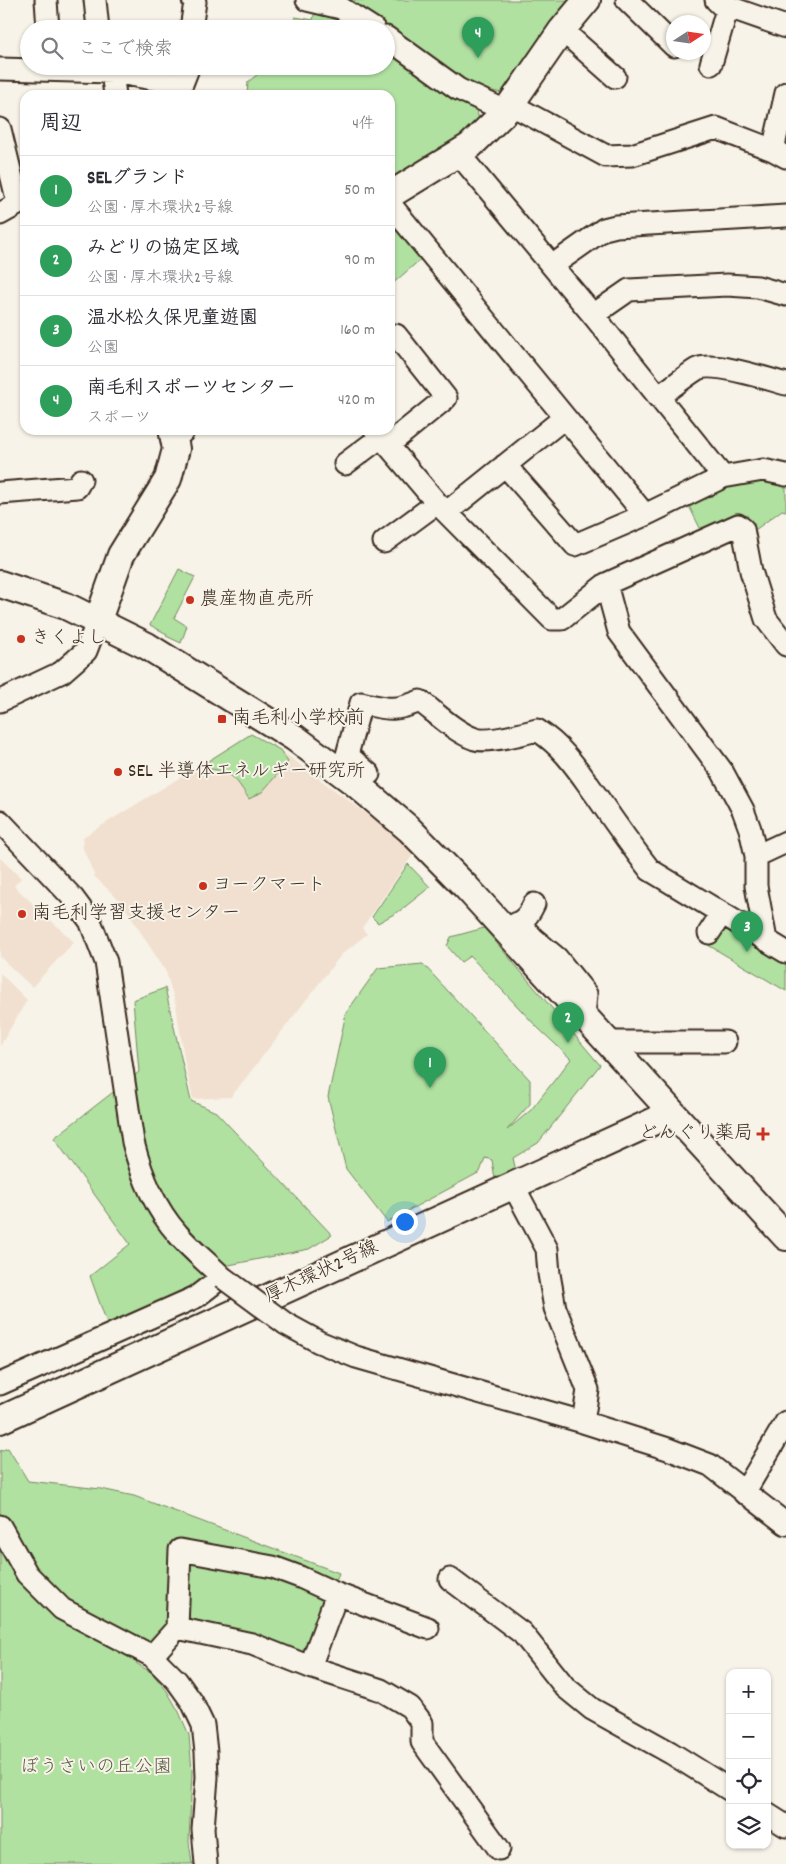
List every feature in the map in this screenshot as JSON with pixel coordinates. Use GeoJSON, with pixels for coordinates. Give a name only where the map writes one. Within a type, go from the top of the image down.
{"type":"FeatureCollection","features":[{"type":"Feature","properties":{"kind":"street"},"geometry":{"type":"LineString","coordinates":[[46,0],[47,20]]}},
{"type":"Feature","properties":{"kind":"street"},"geometry":{"type":"LineString","coordinates":[[95,0],[97,20]]}},
{"type":"Feature","properties":{"kind":"street"},"geometry":{"type":"LineString","coordinates":[[192,20],[195,2],[193,0]]}},
{"type":"Feature","properties":{"kind":"street"},"geometry":{"type":"LineString","coordinates":[[307,0],[341,8],[360,20]]}},
{"type":"Feature","properties":{"kind":"street"},"geometry":{"type":"LineString","coordinates":[[395,192],[470,146],[508,108],[562,30],[586,0]]}},
{"type":"Feature","properties":{"kind":"street"},"geometry":{"type":"LineString","coordinates":[[627,0],[666,38]]}},
{"type":"Feature","properties":{"kind":"street"},"geometry":{"type":"LineString","coordinates":[[711,64],[722,3],[786,27]]}},
{"type":"Feature","properties":{"kind":"street"},"geometry":{"type":"LineString","coordinates":[[562,30],[615,77]]}},
{"type":"Feature","properties":{"kind":"street"},"geometry":{"type":"LineString","coordinates":[[395,44],[458,89],[508,108],[606,156],[632,155],[716,128],[779,154],[786,93]]}},
{"type":"Feature","properties":{"kind":"street"},"geometry":{"type":"LineString","coordinates":[[0,69],[20,69]]}},
{"type":"Feature","properties":{"kind":"street"},"geometry":{"type":"LineString","coordinates":[[113,75],[114,90]]}},
{"type":"Feature","properties":{"kind":"street"},"geometry":{"type":"LineString","coordinates":[[158,75],[188,79]]}},
{"type":"Feature","properties":{"kind":"street"},"geometry":{"type":"LineString","coordinates":[[0,129],[20,194]]}},
{"type":"Feature","properties":{"kind":"street"},"geometry":{"type":"LineString","coordinates":[[458,153],[593,315],[723,477]]}},
{"type":"Feature","properties":{"kind":"street"},"geometry":{"type":"LineString","coordinates":[[0,214],[20,202]]}},
{"type":"Feature","properties":{"kind":"street"},"geometry":{"type":"LineString","coordinates":[[395,210],[645,515]]}},
{"type":"Feature","properties":{"kind":"street"},"geometry":{"type":"LineString","coordinates":[[552,265],[604,229],[616,226],[786,216]]}},
{"type":"Feature","properties":{"kind":"street"},"geometry":{"type":"LineString","coordinates":[[593,315],[629,290],[727,285],[758,287],[786,296]]}},
{"type":"Feature","properties":{"kind":"street"},"geometry":{"type":"LineString","coordinates":[[395,336],[446,398],[395,429]]}},
{"type":"Feature","properties":{"kind":"street"},"geometry":{"type":"LineString","coordinates":[[658,397],[699,368],[708,367],[723,368],[786,384]]}},
{"type":"Feature","properties":{"kind":"street"},"geometry":{"type":"LineString","coordinates":[[384,542],[442,507],[505,465],[564,418]]}},
{"type":"Feature","properties":{"kind":"street"},"geometry":{"type":"LineString","coordinates":[[0,701],[62,672],[86,651],[121,555],[168,479],[176,449],[175,435]]}},
{"type":"Feature","properties":{"kind":"street"},"geometry":{"type":"LineString","coordinates":[[345,464],[381,437],[442,507],[552,619],[562,619],[606,584],[738,525],[743,529],[751,570],[766,619],[786,645]]}},
{"type":"Feature","properties":{"kind":"street"},"geometry":{"type":"LineString","coordinates":[[505,465],[575,545],[645,515],[723,477],[763,470],[786,475]]}},
{"type":"Feature","properties":{"kind":"street"},"geometry":{"type":"LineString","coordinates":[[0,493],[77,487],[81,480]]}},
{"type":"Feature","properties":{"kind":"street"},"geometry":{"type":"LineString","coordinates":[[0,584],[66,606],[98,620],[147,646],[295,738],[409,829],[468,888],[512,926],[606,1042],[786,1237]]}},
{"type":"Feature","properties":{"kind":"street"},"geometry":{"type":"LineString","coordinates":[[606,584],[619,632],[722,771],[743,810],[750,829],[756,856],[756,886],[766,940]]}},
{"type":"Feature","properties":{"kind":"street"},"geometry":{"type":"LineString","coordinates":[[369,774],[347,755],[361,703],[390,710],[420,701],[456,728],[476,739],[508,737],[537,730],[552,740],[571,760],[650,870],[786,952]]}},
{"type":"Feature","properties":{"kind":"street"},"geometry":{"type":"LineString","coordinates":[[0,822],[73,898],[90,922],[106,962],[133,1142],[141,1171],[169,1223],[222,1276],[286,1324],[319,1342],[356,1356],[583,1422],[668,1449],[710,1465],[786,1524]]}},
{"type":"Feature","properties":{"kind":"street"},"geometry":{"type":"LineString","coordinates":[[756,856],[786,842]]}},
{"type":"Feature","properties":{"kind":"street"},"geometry":{"type":"LineString","coordinates":[[512,926],[528,916],[534,904]]}},
{"type":"Feature","properties":{"kind":"street"},"geometry":{"type":"LineString","coordinates":[[709,933],[722,913]]}},
{"type":"Feature","properties":{"kind":"street"},"geometry":{"type":"LineString","coordinates":[[606,1042],[724,1042]]}},
{"type":"Feature","properties":{"kind":"street","name":"厚木環状2号線"},"geometry":{"type":"LineString","coordinates":[[0,1420],[672,1113]]}},
{"type":"Feature","properties":{"kind":"street"},"geometry":{"type":"LineString","coordinates":[[513,1185],[547,1249],[555,1308],[588,1390],[583,1422]]}},
{"type":"Feature","properties":{"kind":"street"},"geometry":{"type":"LineString","coordinates":[[0,1384],[196,1297],[222,1276]]}},
{"type":"Feature","properties":{"kind":"street"},"geometry":{"type":"LineString","coordinates":[[744,1493],[786,1422]]}},
{"type":"Feature","properties":{"kind":"street"},"geometry":{"type":"LineString","coordinates":[[0,1526],[27,1574],[62,1609],[152,1656],[177,1681],[192,1702],[203,1725],[206,1752],[207,1777],[203,1829],[206,1864]]}},
{"type":"Feature","properties":{"kind":"street"},"geometry":{"type":"LineString","coordinates":[[152,1656],[177,1628],[180,1550],[273,1567],[337,1594],[428,1628]]}},
{"type":"Feature","properties":{"kind":"street"},"geometry":{"type":"LineString","coordinates":[[450,1579],[522,1633],[565,1687],[592,1709],[671,1752],[726,1787]]}},
{"type":"Feature","properties":{"kind":"street"},"geometry":{"type":"LineString","coordinates":[[310,1667],[337,1594]]}},
{"type":"Feature","properties":{"kind":"street"},"geometry":{"type":"LineString","coordinates":[[177,1628],[252,1644],[310,1667],[381,1690],[410,1706],[422,1723],[422,1742],[499,1849]]}},
{"type":"Feature","properties":{"kind":"street"},"geometry":{"type":"LineString","coordinates":[[771,1817],[786,1826]]}},
{"type":"Feature","properties":{"kind":"shaded area"},"geometry":{"type":"Polygon","coordinates":[[[251,734],[280,750],[390,831],[414,853],[362,928],[367,934],[341,955],[231,1097],[193,1099],[184,1058],[176,1005],[166,972],[122,903],[95,877],[82,846],[83,837],[251,734]]]}},
{"type":"Feature","properties":{"kind":"shaded area","name":"南毛利学習支援センター"},"geometry":{"type":"Polygon","coordinates":[[[0,858],[21,878],[14,886],[74,942],[32,987],[0,957],[0,858]]]}},
{"type":"Feature","properties":{"kind":"shaded area"},"geometry":{"type":"Polygon","coordinates":[[[0,973],[27,1000],[0,1046],[0,973]]]}},
{"type":"Feature","properties":{"kind":"green space"},"geometry":{"type":"Polygon","coordinates":[[[330,0],[577,0],[502,93],[459,84],[395,42],[395,20],[361,20],[330,0]]]}},
{"type":"Feature","properties":{"kind":"green space"},"geometry":{"type":"Polygon","coordinates":[[[315,10],[328,13],[342,20],[313,20],[315,10]]]}},
{"type":"Feature","properties":{"kind":"green space"},"geometry":{"type":"Polygon","coordinates":[[[295,17],[313,20],[295,20],[295,17]]]}},
{"type":"Feature","properties":{"kind":"green space"},"geometry":{"type":"Polygon","coordinates":[[[395,53],[477,111],[479,120],[470,133],[395,185],[395,90],[247,90],[248,82],[257,75],[395,75],[395,53]]]}},
{"type":"Feature","properties":{"kind":"green space"},"geometry":{"type":"Polygon","coordinates":[[[395,222],[422,258],[395,282],[395,222]]]}},
{"type":"Feature","properties":{"kind":"green space"},"geometry":{"type":"Polygon","coordinates":[[[754,479],[786,485],[786,511],[782,510],[751,533],[747,515],[704,536],[687,502],[727,484],[754,479]]]}},
{"type":"Feature","properties":{"kind":"green space"},"geometry":{"type":"Polygon","coordinates":[[[179,569],[195,577],[174,618],[187,626],[181,643],[150,625],[179,569]]]}},
{"type":"Feature","properties":{"kind":"green space"},"geometry":{"type":"Polygon","coordinates":[[[251,734],[280,750],[288,762],[262,792],[249,799],[234,778],[224,772],[209,769],[205,763],[251,734]]]}},
{"type":"Feature","properties":{"kind":"green space"},"geometry":{"type":"Polygon","coordinates":[[[408,864],[430,887],[401,910],[378,923],[372,917],[408,864]]]}},
{"type":"Feature","properties":{"kind":"green space"},"geometry":{"type":"Polygon","coordinates":[[[724,922],[786,959],[786,991],[708,945],[724,922]]]}},
{"type":"Feature","properties":{"kind":"green space"},"geometry":{"type":"Polygon","coordinates":[[[484,928],[600,1065],[538,1143],[513,1158],[516,1171],[495,1179],[492,1160],[485,1158],[480,1172],[387,1222],[346,1169],[328,1097],[346,1013],[378,968],[423,964],[530,1080],[530,1104],[507,1130],[531,1110],[571,1059],[536,1026],[470,956],[461,962],[447,946],[451,937],[484,928]]]}},
{"type":"Feature","properties":{"kind":"green space"},"geometry":{"type":"Polygon","coordinates":[[[165,988],[191,1101],[216,1112],[332,1235],[309,1249],[229,1265],[197,1283],[108,1326],[90,1276],[130,1244],[54,1138],[139,1072],[133,1000],[165,988]]]}},
{"type":"Feature","properties":{"kind":"green space","name":"ぼうさいの丘公園"},"geometry":{"type":"Polygon","coordinates":[[[8,1448],[28,1481],[101,1489],[134,1496],[339,1573],[309,1660],[168,1629],[136,1663],[152,1673],[167,1691],[189,1735],[192,1771],[189,1842],[192,1863],[204,1864],[0,1864],[0,1451],[8,1448]]]}},
{"type":"Feature","properties":{"kind":"place","name":"南毛利スポーツセンター"},"geometry":{"type":"Point","coordinates":[478,58]}},
{"type":"Feature","properties":{"kind":"place","name":"農産物直売所"},"geometry":{"type":"Point","coordinates":[190,600]}},
{"type":"Feature","properties":{"kind":"place","name":"きくよし"},"geometry":{"type":"Point","coordinates":[21,639]}},
{"type":"Feature","properties":{"kind":"place","name":"南毛利小学校前"},"geometry":{"type":"Point","coordinates":[222,719]}},
{"type":"Feature","properties":{"kind":"place","name":"SEL 半導体エネルギー研究所"},"geometry":{"type":"Point","coordinates":[118,772]}},
{"type":"Feature","properties":{"kind":"place","name":"ヨークマート"},"geometry":{"type":"Point","coordinates":[203,886]}},
{"type":"Feature","properties":{"kind":"place","name":"南毛利学習支援センター"},"geometry":{"type":"Point","coordinates":[22,914]}},
{"type":"Feature","properties":{"kind":"place","name":"温水松久保児童遊園"},"geometry":{"type":"Point","coordinates":[747,952]}},
{"type":"Feature","properties":{"kind":"place","name":"みどりの協定区域"},"geometry":{"type":"Point","coordinates":[568,1043]}},
{"type":"Feature","properties":{"kind":"place","name":"SELグランド"},"geometry":{"type":"Point","coordinates":[430,1088]}},
{"type":"Feature","properties":{"kind":"place","name":"どんぐり薬局"},"geometry":{"type":"Point","coordinates":[763,1134]}}]}
